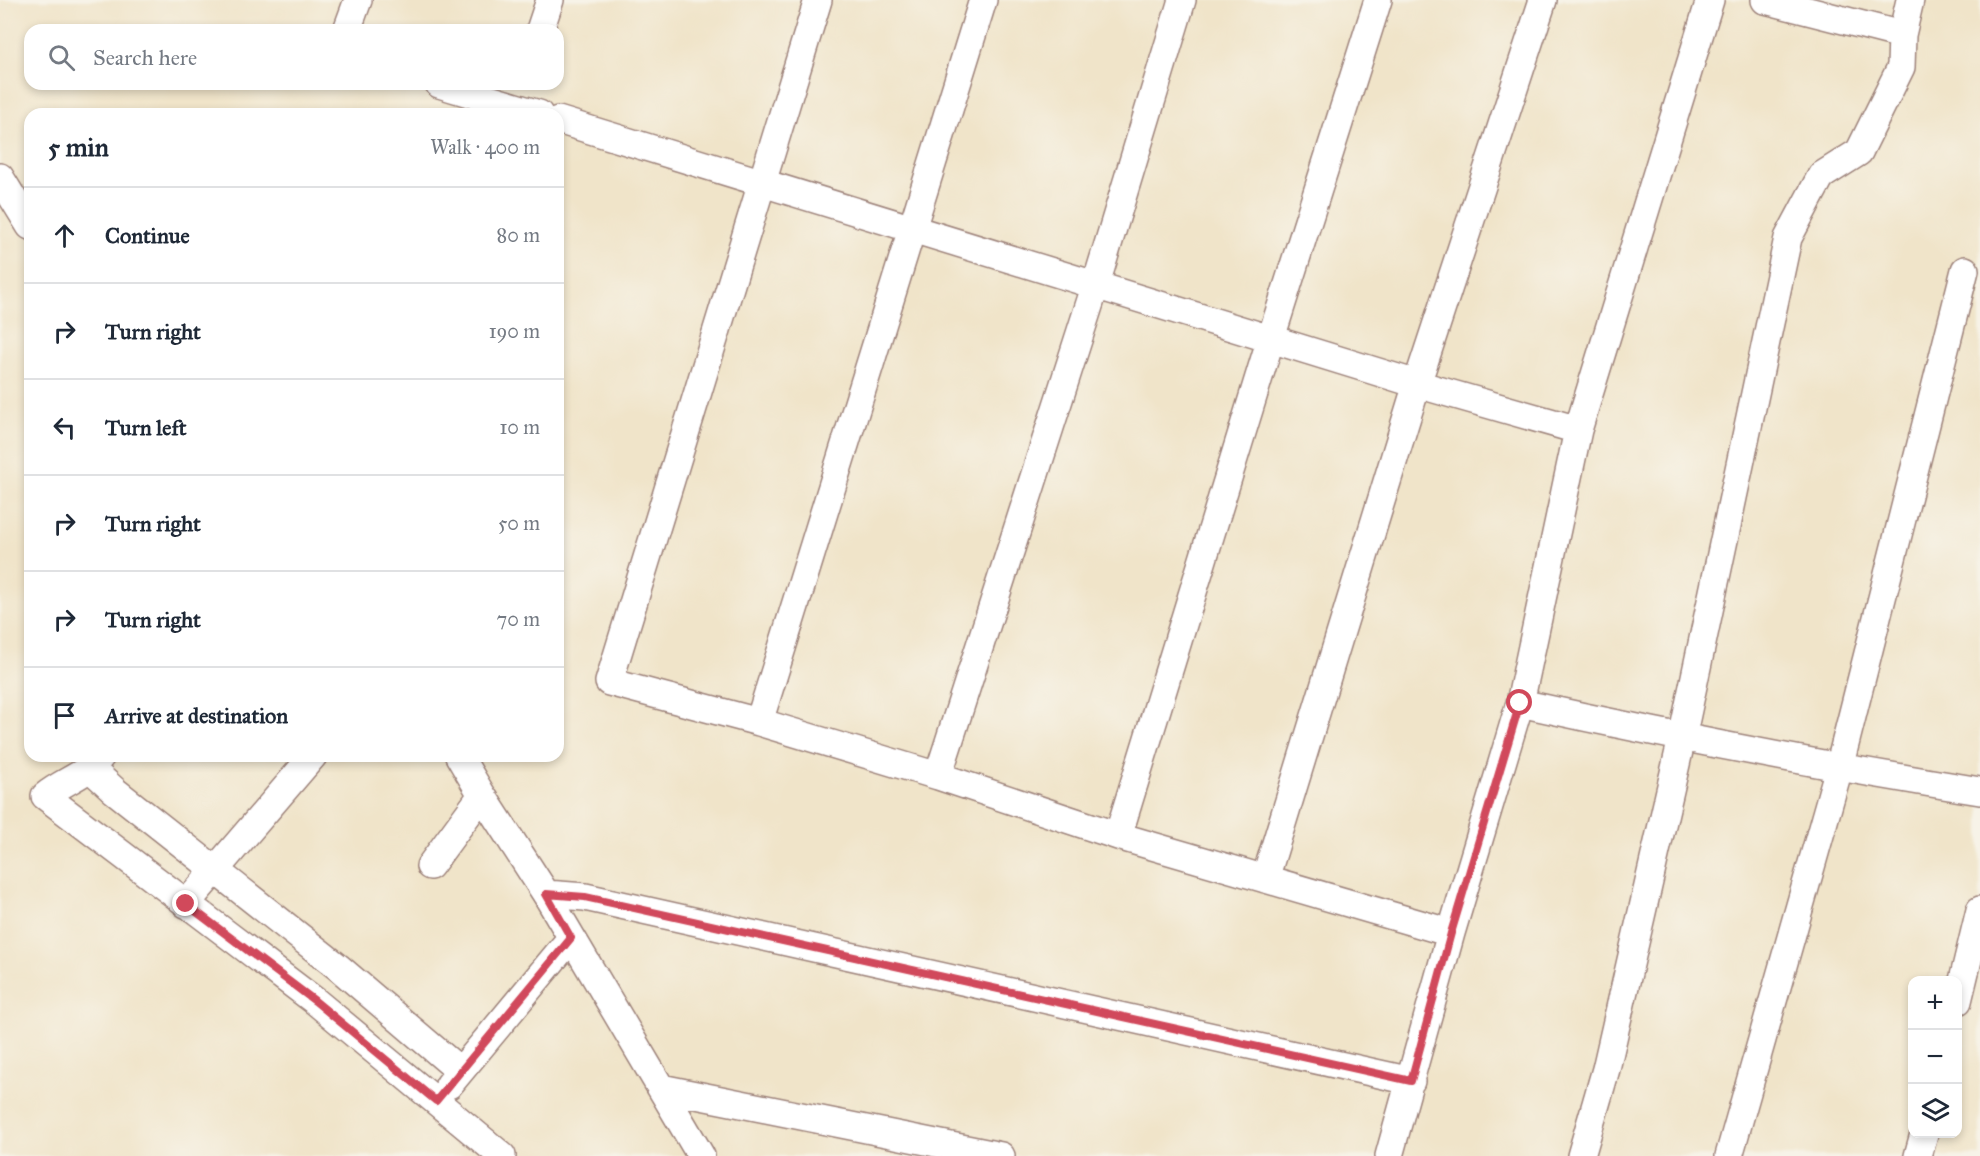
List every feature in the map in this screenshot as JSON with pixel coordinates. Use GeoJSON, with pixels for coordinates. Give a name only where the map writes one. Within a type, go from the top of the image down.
{"type":"FeatureCollection","features":[{"type":"Feature","properties":{"kind":"street"},"geometry":{"type":"LineString","coordinates":[[349,24],[358,0]]}},
{"type":"Feature","properties":{"kind":"street"},"geometry":{"type":"LineString","coordinates":[[542,24],[550,0]]}},
{"type":"Feature","properties":{"kind":"street"},"geometry":{"type":"LineString","coordinates":[[818,0],[609,682],[759,722],[938,776],[1118,836],[1451,933]]}},
{"type":"Feature","properties":{"kind":"street"},"geometry":{"type":"LineString","coordinates":[[759,722],[983,0]]}},
{"type":"Feature","properties":{"kind":"street"},"geometry":{"type":"LineString","coordinates":[[938,776],[1096,284],[1182,0]]}},
{"type":"Feature","properties":{"kind":"street"},"geometry":{"type":"LineString","coordinates":[[1118,836],[1378,0]]}},
{"type":"Feature","properties":{"kind":"street"},"geometry":{"type":"LineString","coordinates":[[1265,879],[1417,384],[1543,0]]}},
{"type":"Feature","properties":{"kind":"street"},"geometry":{"type":"LineString","coordinates":[[1389,1156],[1451,933],[1520,703],[1578,430],[1710,0]]}},
{"type":"Feature","properties":{"kind":"street"},"geometry":{"type":"LineString","coordinates":[[1765,0],[1902,35]]}},
{"type":"Feature","properties":{"kind":"street"},"geometry":{"type":"LineString","coordinates":[[1581,1156],[1606,1069],[1682,738],[1788,238],[1821,176],[1859,152],[1901,66],[1902,35],[1910,0]]}},
{"type":"Feature","properties":{"kind":"street"},"geometry":{"type":"LineString","coordinates":[[463,90],[522,105]]}},
{"type":"Feature","properties":{"kind":"street"},"geometry":{"type":"LineString","coordinates":[[564,122],[1417,384],[1578,430]]}},
{"type":"Feature","properties":{"kind":"street"},"geometry":{"type":"LineString","coordinates":[[0,177],[24,215]]}},
{"type":"Feature","properties":{"kind":"street"},"geometry":{"type":"LineString","coordinates":[[1729,1156],[1839,768],[1965,270]]}},
{"type":"Feature","properties":{"kind":"street"},"geometry":{"type":"LineString","coordinates":[[1520,703],[1682,738],[1839,768],[1980,791]]}},
{"type":"Feature","properties":{"kind":"street"},"geometry":{"type":"LineString","coordinates":[[186,904],[308,762]]}},
{"type":"Feature","properties":{"kind":"street"},"geometry":{"type":"LineString","coordinates":[[463,762],[546,894],[701,1156]]}},
{"type":"Feature","properties":{"kind":"street"},"geometry":{"type":"LineString","coordinates":[[460,1071],[338,967],[115,791],[96,763],[57,786],[45,796],[315,1001],[502,1156]]}},
{"type":"Feature","properties":{"kind":"street"},"geometry":{"type":"LineString","coordinates":[[430,866],[482,795]]}},
{"type":"Feature","properties":{"kind":"street"},"geometry":{"type":"LineString","coordinates":[[546,894],[585,897],[1411,1081]]}},
{"type":"Feature","properties":{"kind":"street"},"geometry":{"type":"LineString","coordinates":[[1962,993],[1972,973],[1980,910]]}},
{"type":"Feature","properties":{"kind":"street"},"geometry":{"type":"LineString","coordinates":[[436,1101],[571,938]]}},
{"type":"Feature","properties":{"kind":"street"},"geometry":{"type":"LineString","coordinates":[[661,1088],[1001,1156]]}},
{"type":"Feature","properties":{"kind":"street"},"geometry":{"type":"LineString","coordinates":[[1918,1156],[1923,1138]]}},
{"type":"Feature","properties":{"kind":"route"},"geometry":{"type":"LineString","coordinates":[[186,904],[315,1001],[436,1101],[571,938],[546,894],[585,897],[1411,1081],[1451,933],[1520,703]]}}]}
